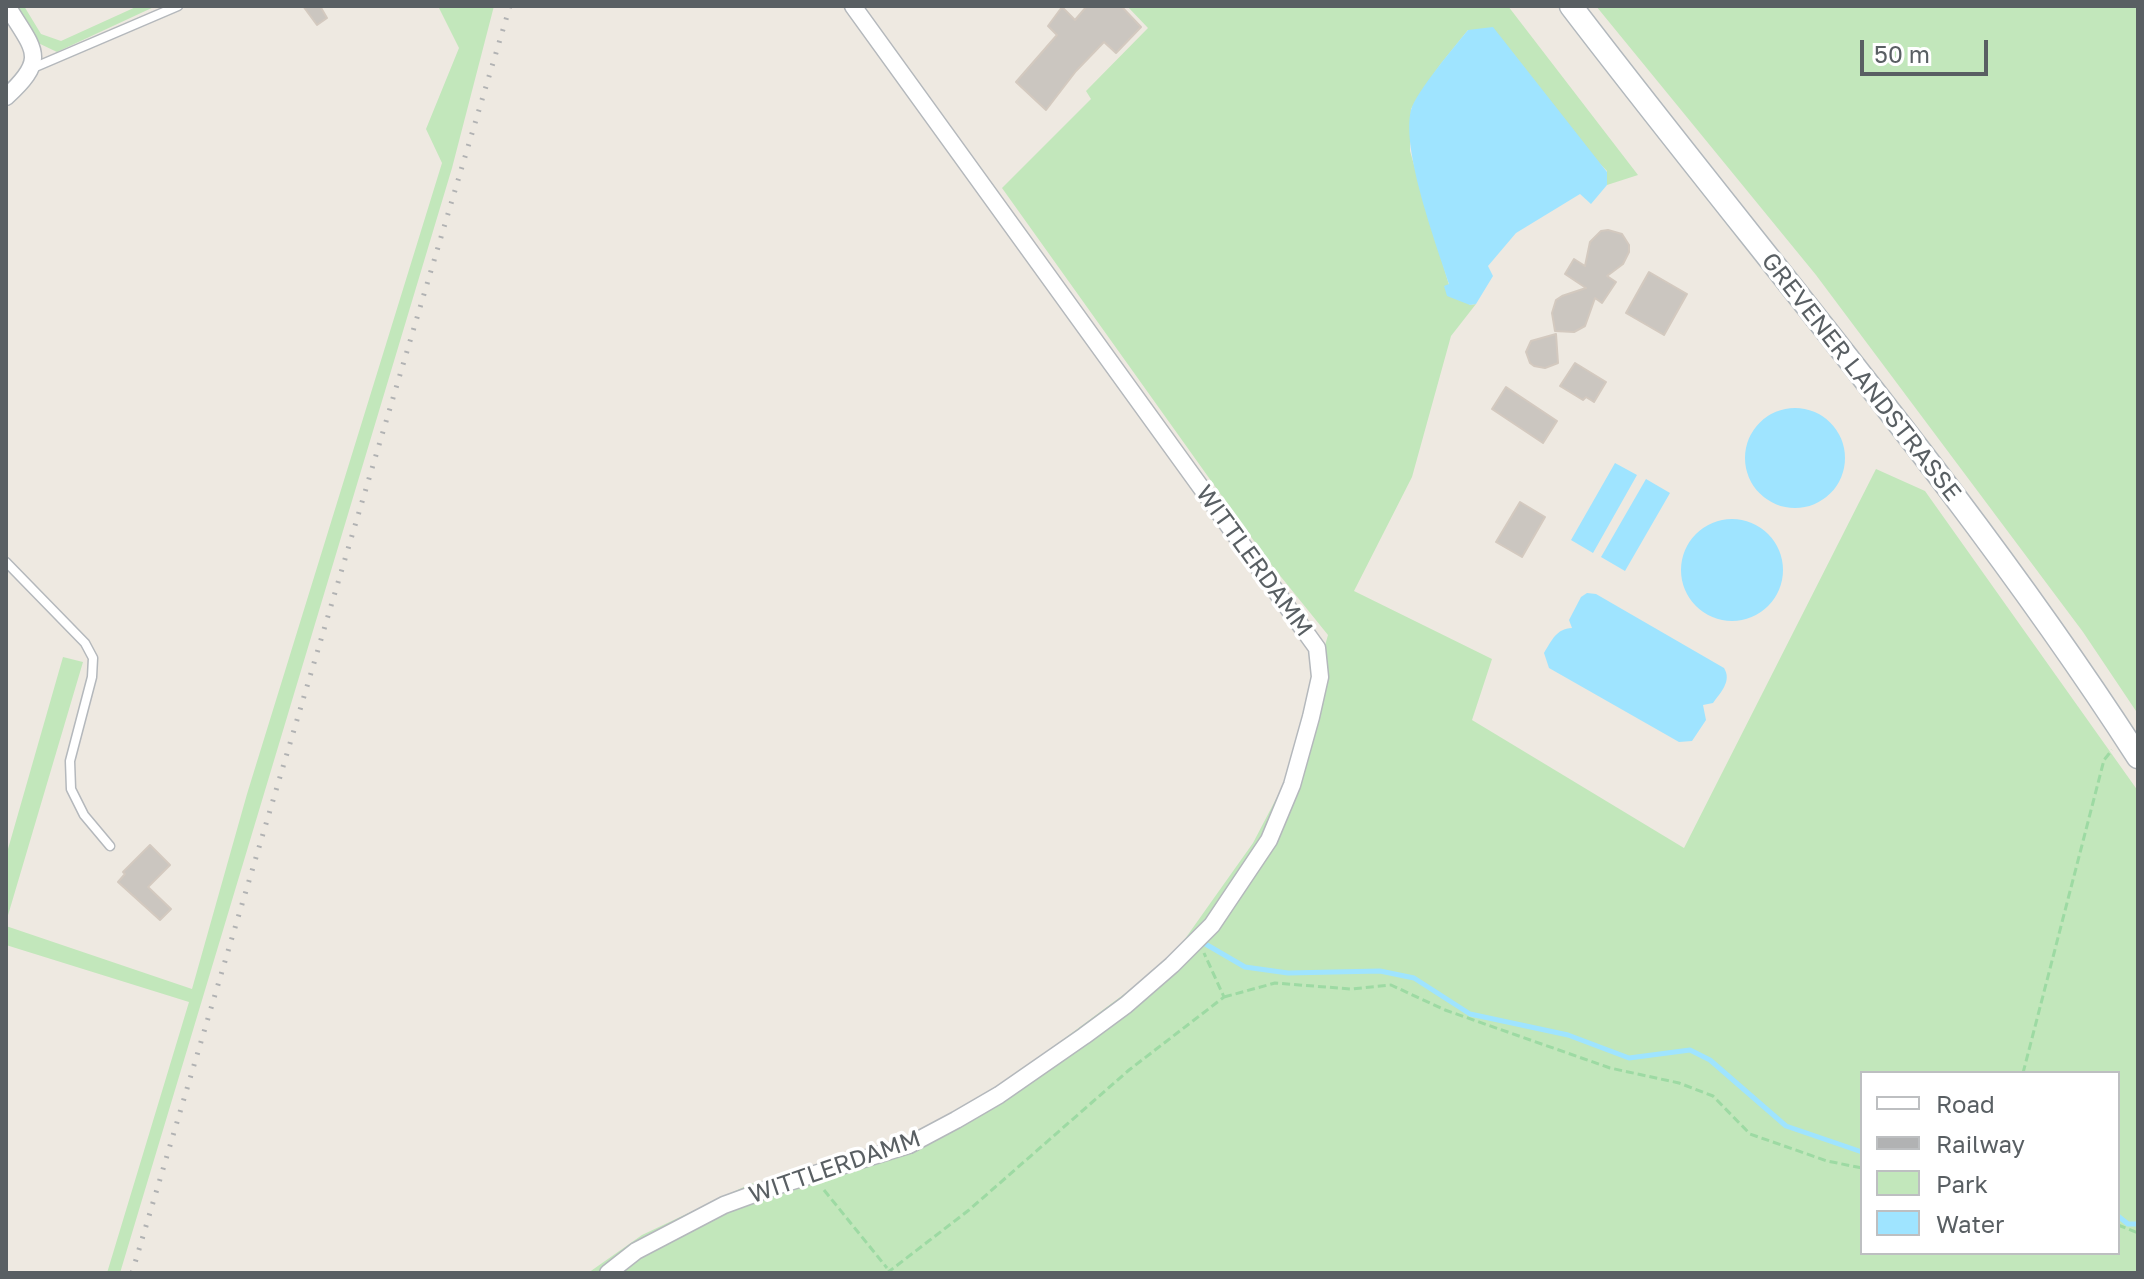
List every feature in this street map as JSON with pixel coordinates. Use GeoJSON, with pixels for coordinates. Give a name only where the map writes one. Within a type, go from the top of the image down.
{"type":"FeatureCollection","features":[{"type":"Feature","properties":{"kind":"street"},"geometry":{"type":"LineString","coordinates":[[6,97],[33,68],[33,54],[7,6]]}},
{"type":"Feature","properties":{"kind":"street","name":"WITTLERDAMM"},"geometry":{"type":"LineString","coordinates":[[608,1273],[636,1251],[724,1205],[909,1145],[999,1095],[1126,1005],[1212,925],[1269,840],[1292,785],[1320,677],[1317,648],[853,6]]}},
{"type":"Feature","properties":{"kind":"street","name":"GREVENER LANDSTRASSE"},"geometry":{"type":"LineString","coordinates":[[1571,6],[1960,504],[2132,748]]}},
{"type":"Feature","properties":{"kind":"lane"},"geometry":{"type":"LineString","coordinates":[[33,68],[178,6]]}},
{"type":"Feature","properties":{"kind":"lane"},"geometry":{"type":"LineString","coordinates":[[6,562],[85,643],[93,658],[92,677],[70,761],[71,789],[84,815],[110,846]]}},
{"type":"Feature","properties":{"kind":"path"},"geometry":{"type":"LineString","coordinates":[[2024,1071],[2104,760],[2115,746],[2132,748]]}},
{"type":"Feature","properties":{"kind":"path"},"geometry":{"type":"LineString","coordinates":[[1198,939],[1224,997]]}},
{"type":"Feature","properties":{"kind":"path"},"geometry":{"type":"LineString","coordinates":[[813,1176],[887,1271],[969,1210],[1129,1070],[1224,997],[1275,983],[1351,989],[1391,985],[1445,1010],[1610,1068],[1690,1087],[1713,1096],[1750,1134],[1827,1161],[1860,1168]]}},
{"type":"Feature","properties":{"kind":"green space"},"geometry":{"type":"Polygon","coordinates":[[[14,6],[24,6],[41,34],[61,41],[138,6],[156,6],[57,52],[34,41],[14,6]]]}},
{"type":"Feature","properties":{"kind":"green space"},"geometry":{"type":"Polygon","coordinates":[[[438,6],[494,6],[452,168],[120,1273],[107,1273],[189,1002],[6,945],[6,926],[192,989],[247,794],[442,163],[426,129],[459,48],[438,6]]]}},
{"type":"Feature","properties":{"kind":"green space"},"geometry":{"type":"Polygon","coordinates":[[[1127,6],[1508,6],[1638,175],[1607,185],[1607,171],[1468,30],[1440,65],[1411,109],[1410,151],[1449,285],[1470,305],[1476,304],[1451,336],[1412,477],[1354,591],[1492,659],[1472,720],[1684,848],[1876,469],[1925,491],[2138,791],[2138,1273],[588,1273],[642,1235],[750,1184],[862,1158],[983,1099],[1170,960],[1253,843],[1288,776],[1328,635],[1269,562],[1002,188],[1091,99],[1086,91],[1148,28],[1127,6]]]}},
{"type":"Feature","properties":{"kind":"green space"},"geometry":{"type":"Polygon","coordinates":[[[1596,6],[2138,6],[2138,714],[2083,632],[1816,275],[1596,6]]]}},
{"type":"Feature","properties":{"kind":"green space"},"geometry":{"type":"Polygon","coordinates":[[[63,657],[83,662],[6,922],[6,856],[63,657]]]}},
{"type":"Feature","properties":{"kind":"water"},"geometry":{"type":"Polygon","coordinates":[[[1493,27],[1607,172],[1607,185],[1591,204],[1580,194],[1516,233],[1488,266],[1493,276],[1476,304],[1470,305],[1447,296],[1444,286],[1449,284],[1421,197],[1409,127],[1411,110],[1420,92],[1468,30],[1493,27]]]}},
{"type":"Feature","properties":{"kind":"water"},"geometry":{"type":"Polygon","coordinates":[[[1795,408],[1814,411],[1831,422],[1842,439],[1845,458],[1842,477],[1831,494],[1814,505],[1795,508],[1776,505],[1759,494],[1748,477],[1745,458],[1748,439],[1759,422],[1776,411],[1795,408]]]}},
{"type":"Feature","properties":{"kind":"water"},"geometry":{"type":"Polygon","coordinates":[[[1615,463],[1637,475],[1593,553],[1571,540],[1615,463]]]}},
{"type":"Feature","properties":{"kind":"water"},"geometry":{"type":"Polygon","coordinates":[[[1646,479],[1670,493],[1625,571],[1601,557],[1646,479]]]}},
{"type":"Feature","properties":{"kind":"water"},"geometry":{"type":"Polygon","coordinates":[[[1732,519],[1752,523],[1768,534],[1779,550],[1783,570],[1779,590],[1768,606],[1752,617],[1732,621],[1712,617],[1696,606],[1685,590],[1681,570],[1685,550],[1696,534],[1712,523],[1732,519]]]}},
{"type":"Feature","properties":{"kind":"water"},"geometry":{"type":"Polygon","coordinates":[[[1587,593],[1596,594],[1724,668],[1727,677],[1724,686],[1713,703],[1703,705],[1706,720],[1692,741],[1679,742],[1549,668],[1544,653],[1558,633],[1572,628],[1569,620],[1581,597],[1587,593]]]}},
{"type":"Feature","properties":{"kind":"building"},"geometry":{"type":"Polygon","coordinates":[[[303,6],[320,6],[327,18],[317,25],[303,6]]]}},
{"type":"Feature","properties":{"kind":"building"},"geometry":{"type":"Polygon","coordinates":[[[1087,6],[1121,6],[1141,27],[1116,53],[1104,42],[1076,71],[1046,110],[1016,82],[1057,35],[1048,26],[1062,7],[1075,20],[1087,6]]]}},
{"type":"Feature","properties":{"kind":"building"},"geometry":{"type":"Polygon","coordinates":[[[1601,231],[1622,234],[1629,245],[1623,264],[1607,276],[1616,282],[1602,303],[1595,298],[1585,326],[1574,332],[1555,331],[1552,313],[1556,300],[1586,288],[1565,274],[1574,259],[1585,266],[1590,242],[1601,231]]]}},
{"type":"Feature","properties":{"kind":"building"},"geometry":{"type":"Polygon","coordinates":[[[1649,272],[1687,294],[1664,335],[1626,313],[1649,272]]]}},
{"type":"Feature","properties":{"kind":"building"},"geometry":{"type":"Polygon","coordinates":[[[1556,334],[1558,363],[1545,368],[1530,363],[1526,352],[1531,341],[1556,334]]]}},
{"type":"Feature","properties":{"kind":"building"},"geometry":{"type":"Polygon","coordinates":[[[1575,363],[1606,382],[1594,402],[1586,397],[1583,400],[1560,386],[1575,363]]]}},
{"type":"Feature","properties":{"kind":"building"},"geometry":{"type":"Polygon","coordinates":[[[1506,387],[1557,421],[1543,443],[1492,409],[1506,387]]]}},
{"type":"Feature","properties":{"kind":"building"},"geometry":{"type":"Polygon","coordinates":[[[1520,502],[1545,517],[1522,557],[1496,542],[1520,502]]]}},
{"type":"Feature","properties":{"kind":"building"},"geometry":{"type":"Polygon","coordinates":[[[150,845],[170,865],[148,887],[171,909],[160,920],[118,882],[125,874],[123,872],[150,845]]]}},
{"type":"Feature","properties":{"kind":"waterway"},"geometry":{"type":"LineString","coordinates":[[1202,942],[1245,967],[1288,973],[1380,971],[1414,978],[1470,1014],[1568,1035],[1629,1058],[1690,1050],[1710,1060],[1786,1126],[1860,1151]]}},
{"type":"Feature","properties":{"kind":"waterway"},"geometry":{"type":"LineString","coordinates":[[2120,1218],[2128,1224],[2138,1224]]}},
{"type":"Feature","properties":{"kind":"railway"},"geometry":{"type":"LineString","coordinates":[[132,1273],[510,6]]}}]}
